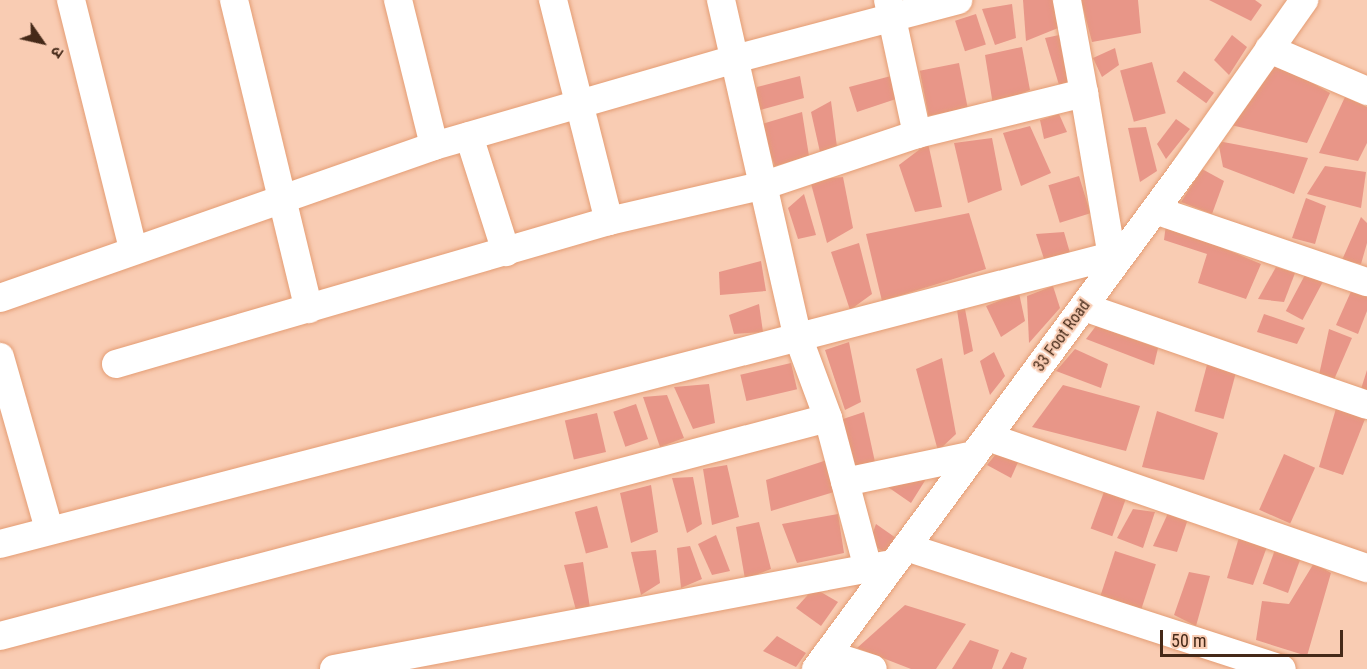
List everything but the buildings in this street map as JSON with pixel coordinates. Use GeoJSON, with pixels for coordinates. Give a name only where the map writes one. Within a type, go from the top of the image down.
{"type":"FeatureCollection","features":[{"type":"Feature","properties":{"kind":"street"},"geometry":{"type":"LineString","coordinates":[[70,0],[133,249]]}},
{"type":"Feature","properties":{"kind":"street"},"geometry":{"type":"LineString","coordinates":[[234,0],[285,198],[309,309]]}},
{"type":"Feature","properties":{"kind":"street"},"geometry":{"type":"LineString","coordinates":[[398,0],[434,146]]}},
{"type":"Feature","properties":{"kind":"street"},"geometry":{"type":"LineString","coordinates":[[553,0],[609,220]]}},
{"type":"Feature","properties":{"kind":"street"},"geometry":{"type":"LineString","coordinates":[[721,0],[765,184],[797,334],[828,418],[845,482],[890,560]]}},
{"type":"Feature","properties":{"kind":"street"},"geometry":{"type":"LineString","coordinates":[[0,298],[133,249],[434,146],[735,59],[890,8],[958,0]]}},
{"type":"Feature","properties":{"kind":"street"},"geometry":{"type":"LineString","coordinates":[[0,544],[797,334],[1118,254],[1067,0]]}},
{"type":"Feature","properties":{"kind":"street","name":"33 Foot Road"},"geometry":{"type":"LineString","coordinates":[[822,662],[890,560],[981,446],[1083,307],[1118,254],[1155,210],[1304,0]]}},
{"type":"Feature","properties":{"kind":"street"},"geometry":{"type":"LineString","coordinates":[[890,8],[917,134]]}},
{"type":"Feature","properties":{"kind":"street"},"geometry":{"type":"LineString","coordinates":[[1269,49],[1367,91]]}},
{"type":"Feature","properties":{"kind":"street"},"geometry":{"type":"LineString","coordinates":[[116,364],[506,252],[609,220],[765,184],[917,134],[1084,93]]}},
{"type":"Feature","properties":{"kind":"street"},"geometry":{"type":"LineString","coordinates":[[469,136],[506,252]]}},
{"type":"Feature","properties":{"kind":"street"},"geometry":{"type":"LineString","coordinates":[[1155,210],[1367,282]]}},
{"type":"Feature","properties":{"kind":"street"},"geometry":{"type":"LineString","coordinates":[[1083,307],[1367,405]]}},
{"type":"Feature","properties":{"kind":"street"},"geometry":{"type":"LineString","coordinates":[[2,369],[49,530]]}},
{"type":"Feature","properties":{"kind":"street"},"geometry":{"type":"LineString","coordinates":[[0,636],[828,418]]}},
{"type":"Feature","properties":{"kind":"street"},"geometry":{"type":"LineString","coordinates":[[845,482],[981,446],[1367,568]]}},
{"type":"Feature","properties":{"kind":"street"},"geometry":{"type":"LineString","coordinates":[[334,669],[403,663],[890,560],[1282,669]]}},
{"type":"Feature","properties":{"kind":"street"},"geometry":{"type":"LineString","coordinates":[[822,662],[873,669]]}}]}
